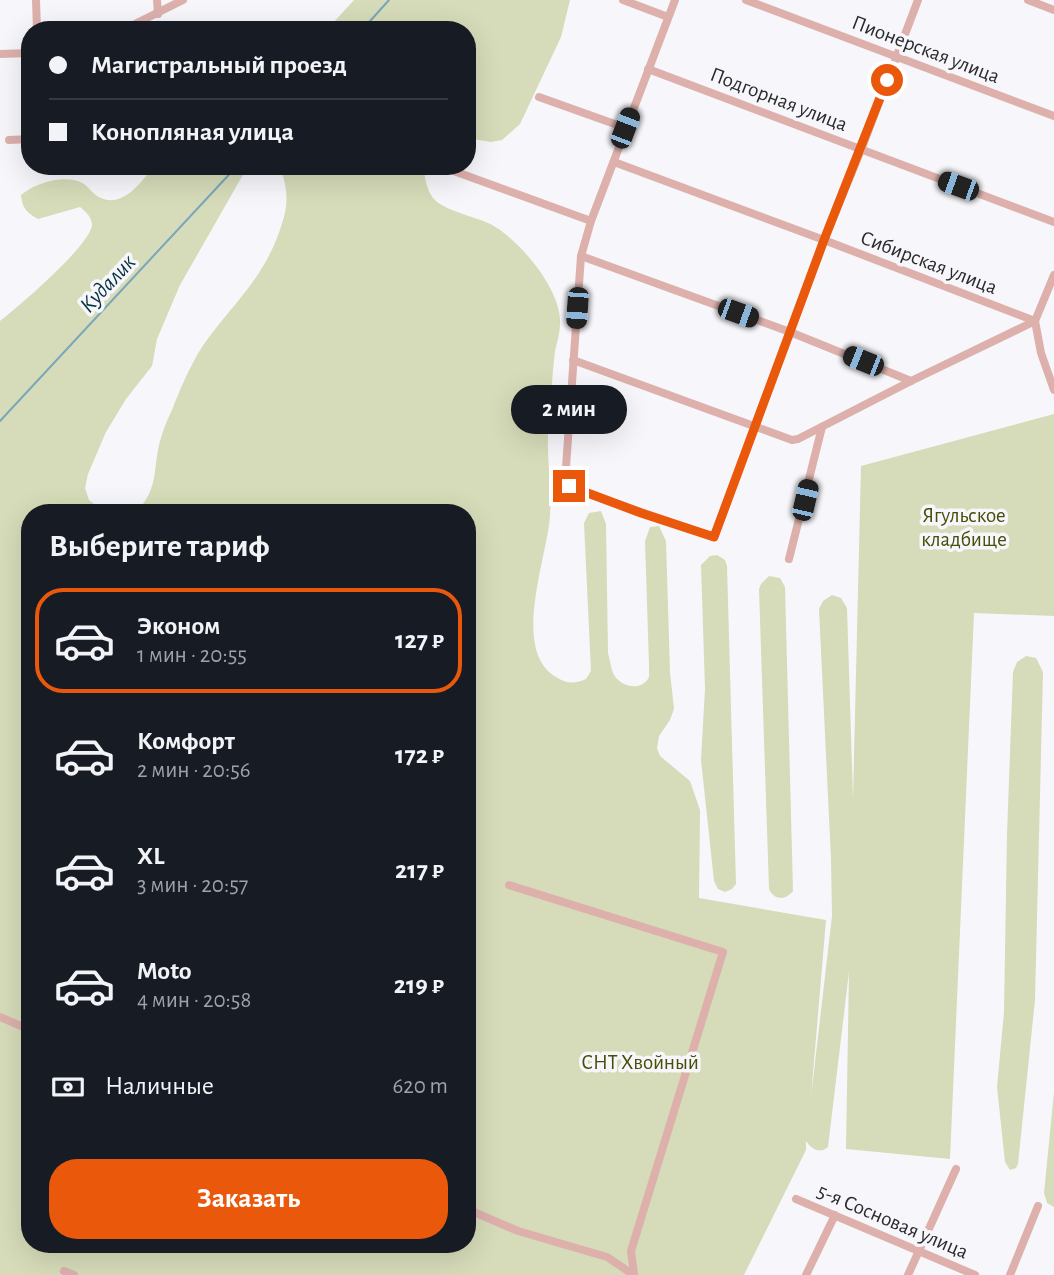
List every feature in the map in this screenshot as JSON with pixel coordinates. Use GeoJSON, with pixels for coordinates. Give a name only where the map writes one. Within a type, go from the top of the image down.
{"type":"FeatureCollection","features":[{"type":"Feature","properties":{"kind":"street"},"geometry":{"type":"LineString","coordinates":[[36,0],[37,21]]}},
{"type":"Feature","properties":{"kind":"street"},"geometry":{"type":"LineString","coordinates":[[158,0],[158,14]]}},
{"type":"Feature","properties":{"kind":"street"},"geometry":{"type":"LineString","coordinates":[[143,21],[183,0]]}},
{"type":"Feature","properties":{"kind":"street"},"geometry":{"type":"LineString","coordinates":[[623,0],[668,17]]}},
{"type":"Feature","properties":{"kind":"street"},"geometry":{"type":"LineString","coordinates":[[675,0],[625,128],[580,256],[565,482],[583,492],[714,537],[824,240],[918,0]]}},
{"type":"Feature","properties":{"kind":"street","name":"Пионерская улица"},"geometry":{"type":"LineString","coordinates":[[746,0],[1054,116]]}},
{"type":"Feature","properties":{"kind":"street"},"geometry":{"type":"LineString","coordinates":[[1028,0],[1054,10]]}},
{"type":"Feature","properties":{"kind":"street"},"geometry":{"type":"LineString","coordinates":[[0,54],[21,53]]}},
{"type":"Feature","properties":{"kind":"street","name":"Подгорная улица"},"geometry":{"type":"LineString","coordinates":[[648,69],[1054,222]]}},
{"type":"Feature","properties":{"kind":"street"},"geometry":{"type":"LineString","coordinates":[[539,97],[625,128]]}},
{"type":"Feature","properties":{"kind":"street"},"geometry":{"type":"LineString","coordinates":[[9,140],[21,139]]}},
{"type":"Feature","properties":{"kind":"street","name":"Сибирская улица"},"geometry":{"type":"LineString","coordinates":[[614,162],[1035,321]]}},
{"type":"Feature","properties":{"kind":"street"},"geometry":{"type":"LineString","coordinates":[[465,175],[591,221]]}},
{"type":"Feature","properties":{"kind":"street"},"geometry":{"type":"LineString","coordinates":[[580,256],[790,332],[911,381]]}},
{"type":"Feature","properties":{"kind":"street"},"geometry":{"type":"LineString","coordinates":[[1054,275],[1035,321],[1041,353],[1054,390]]}},
{"type":"Feature","properties":{"kind":"street"},"geometry":{"type":"LineString","coordinates":[[573,360],[792,440],[1035,321]]}},
{"type":"Feature","properties":{"kind":"street"},"geometry":{"type":"LineString","coordinates":[[789,559],[822,427]]}},
{"type":"Feature","properties":{"kind":"street"},"geometry":{"type":"LineString","coordinates":[[509,884],[723,952],[631,1251],[634,1275]]}},
{"type":"Feature","properties":{"kind":"street"},"geometry":{"type":"LineString","coordinates":[[0,1017],[21,1026]]}},
{"type":"Feature","properties":{"kind":"street"},"geometry":{"type":"LineString","coordinates":[[908,1275],[956,1169]]}},
{"type":"Feature","properties":{"kind":"street","name":"5-я Сосновая улица"},"geometry":{"type":"LineString","coordinates":[[796,1199],[975,1275]]}},
{"type":"Feature","properties":{"kind":"street"},"geometry":{"type":"LineString","coordinates":[[1010,1275],[1038,1206]]}},
{"type":"Feature","properties":{"kind":"street"},"geometry":{"type":"LineString","coordinates":[[476,1213],[518,1231],[607,1257],[634,1275]]}},
{"type":"Feature","properties":{"kind":"street"},"geometry":{"type":"LineString","coordinates":[[806,1275],[835,1215]]}},
{"type":"Feature","properties":{"kind":"street"},"geometry":{"type":"LineString","coordinates":[[64,1271],[74,1275]]}},
{"type":"Feature","properties":{"kind":"green space"},"geometry":{"type":"Polygon","coordinates":[[[354,0],[570,0],[561,37],[520,124],[502,140],[491,142],[476,140],[476,21],[335,21],[354,0]]]}},
{"type":"Feature","properties":{"kind":"green space"},"geometry":{"type":"Polygon","coordinates":[[[147,175],[243,175],[180,285],[157,339],[152,366],[126,399],[106,432],[88,474],[85,488],[89,500],[94,504],[21,504],[21,1253],[476,1253],[476,504],[143,504],[151,489],[163,431],[193,362],[212,333],[252,283],[277,238],[284,219],[286,202],[282,175],[425,175],[430,194],[436,201],[494,226],[505,234],[528,256],[547,283],[559,311],[560,324],[548,436],[550,515],[535,601],[535,646],[542,664],[560,679],[578,682],[586,679],[591,671],[584,523],[589,513],[601,511],[606,524],[608,653],[611,667],[617,679],[626,685],[637,686],[646,682],[649,665],[645,541],[650,527],[659,526],[666,541],[670,672],[674,709],[659,736],[657,748],[660,756],[690,781],[700,810],[699,898],[826,920],[811,1097],[832,916],[819,609],[823,601],[832,595],[841,598],[847,608],[853,798],[861,466],[1054,414],[1054,616],[974,613],[950,1159],[846,1149],[849,972],[828,1147],[818,1150],[806,1141],[806,1150],[744,1275],[0,1275],[0,321],[68,260],[89,233],[92,224],[89,216],[80,207],[38,219],[26,210],[21,195],[42,183],[69,179],[84,184],[101,198],[117,199],[132,191],[147,175]]]}},
{"type":"Feature","properties":{"kind":"green space"},"geometry":{"type":"Polygon","coordinates":[[[717,555],[725,560],[727,566],[736,884],[725,892],[718,889],[714,881],[701,760],[705,689],[701,565],[710,556],[717,555]]]}},
{"type":"Feature","properties":{"kind":"green space"},"geometry":{"type":"Polygon","coordinates":[[[769,576],[780,578],[785,587],[793,891],[780,898],[769,889],[759,589],[769,576]]]}},
{"type":"Feature","properties":{"kind":"green space"},"geometry":{"type":"Polygon","coordinates":[[[1026,656],[1036,658],[1043,672],[1035,1000],[1018,1164],[1010,1170],[1005,1162],[997,1087],[1004,1012],[1013,672],[1017,662],[1026,656]]]}},
{"type":"Feature","properties":{"kind":"green space"},"geometry":{"type":"Polygon","coordinates":[[[1054,1092],[1054,1207],[1047,1203],[1044,1193],[1054,1092]]]}},
{"type":"Feature","properties":{"kind":"waterway","name":"Кудалик"},"geometry":{"type":"LineString","coordinates":[[370,21],[389,0]]}},
{"type":"Feature","properties":{"kind":"waterway","name":"Кудалик"},"geometry":{"type":"LineString","coordinates":[[0,421],[229,175]]}},
{"type":"Feature","properties":{"kind":"route"},"geometry":{"type":"LineString","coordinates":[[569,486],[714,537],[824,240],[887,80]]}},
{"type":"Feature","properties":{"kind":"park label","name":"Ягульское кладбище"},"geometry":{"type":"Point","coordinates":[964,527]}},
{"type":"Feature","properties":{"kind":"park label","name":"СНТ Хвойный"},"geometry":{"type":"Point","coordinates":[640,1062]}}]}
